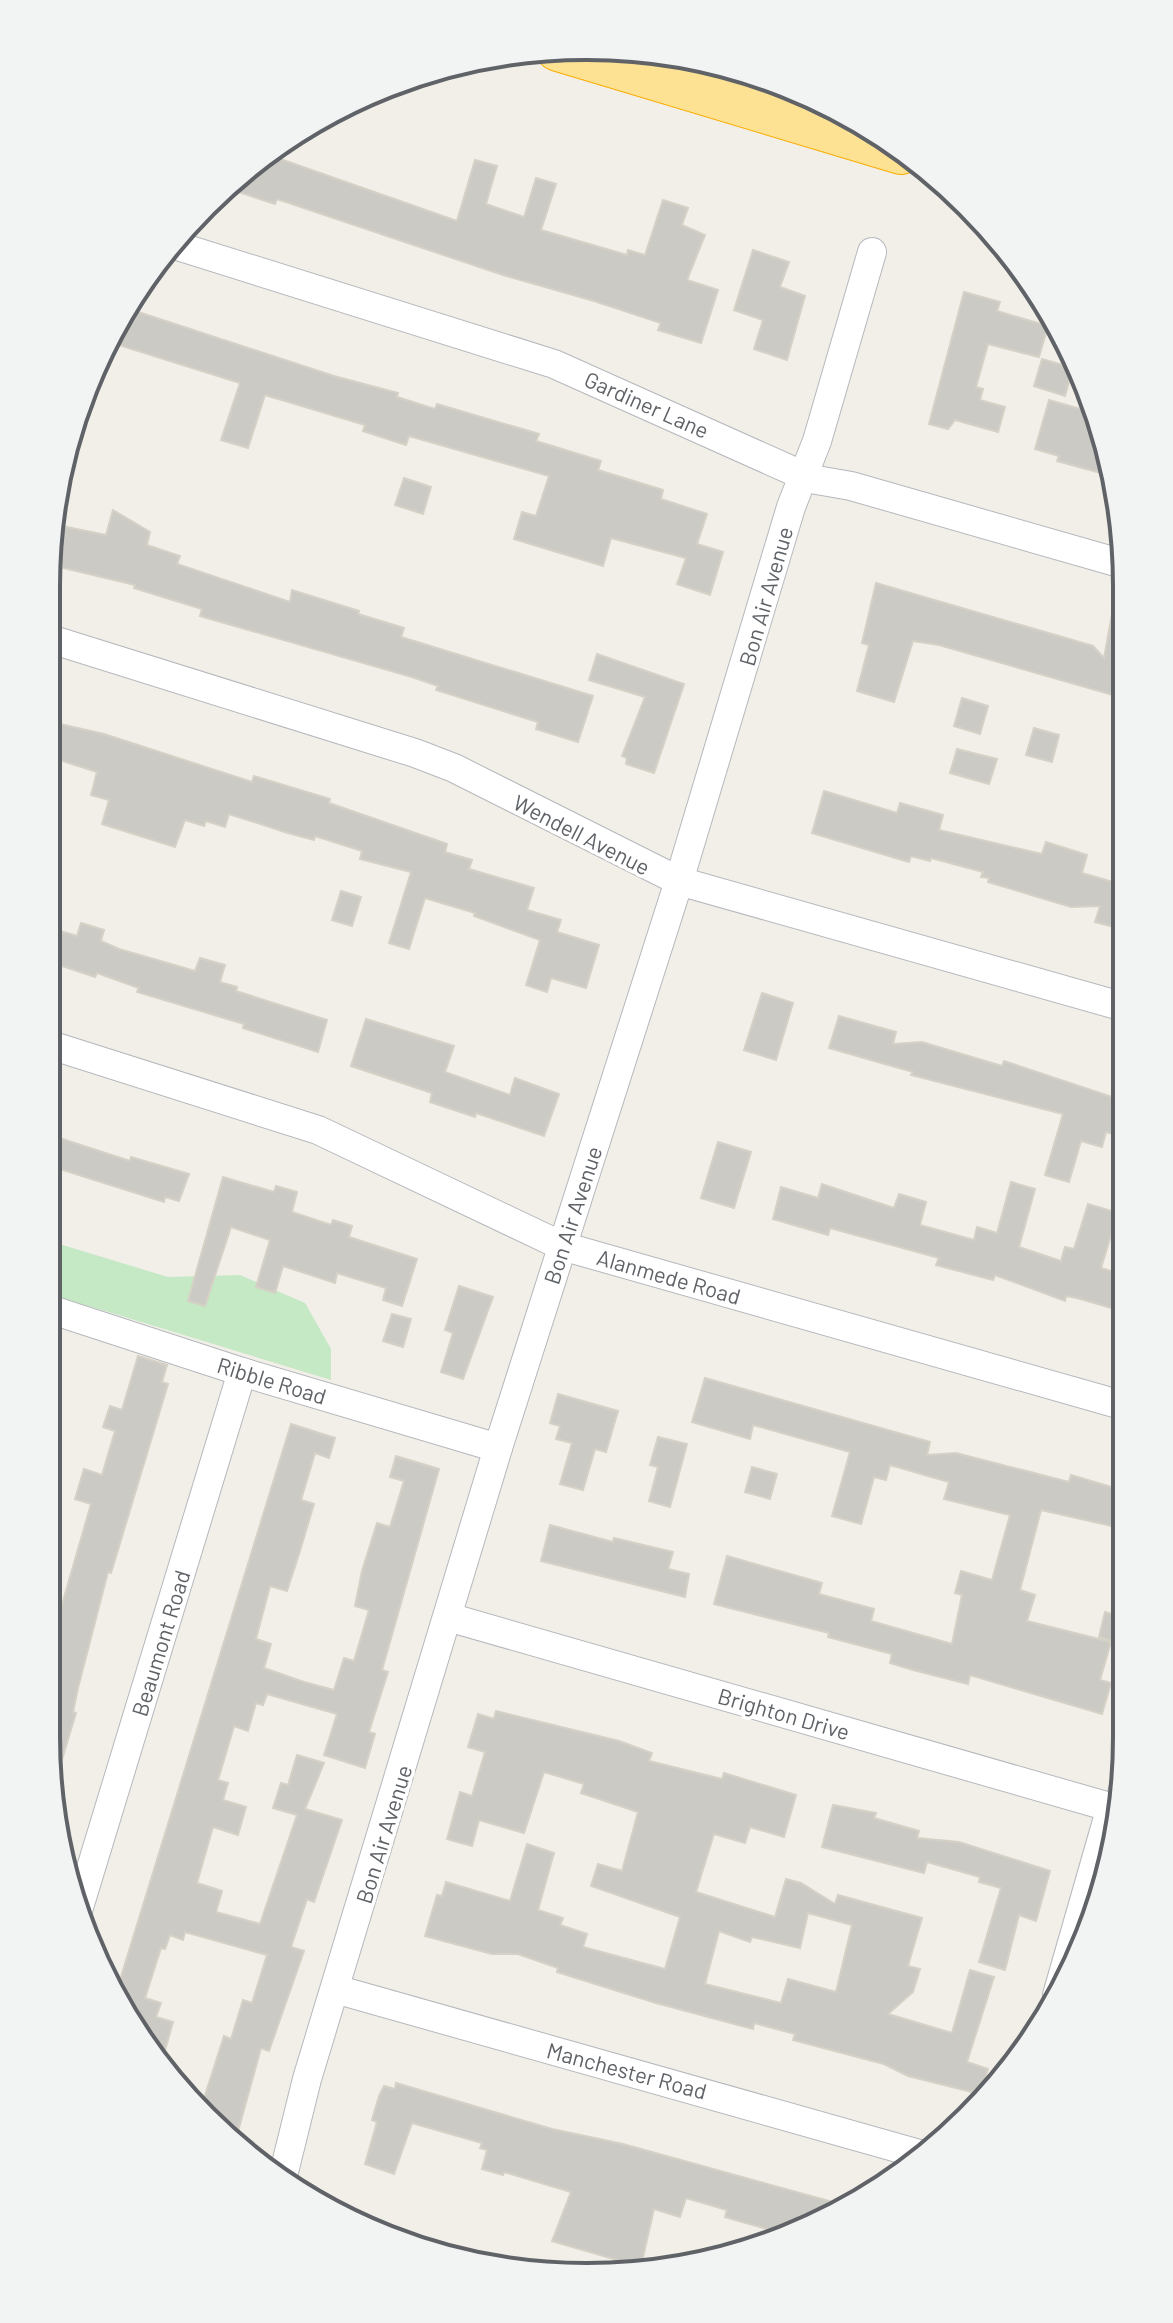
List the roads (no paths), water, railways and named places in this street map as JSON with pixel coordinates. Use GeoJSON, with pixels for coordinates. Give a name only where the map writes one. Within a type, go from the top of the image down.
{"type":"FeatureCollection","features":[{"type":"Feature","properties":{"kind":"highway"},"geometry":{"type":"LineString","coordinates":[[596,60],[868,142]]}},
{"type":"Feature","properties":{"kind":"street","name":"Gardiner Lane"},"geometry":{"type":"LineString","coordinates":[[184,248],[554,364],[804,475],[1112,561]]}},
{"type":"Feature","properties":{"kind":"street","name":"Bon Air Avenue"},"geometry":{"type":"LineString","coordinates":[[285,2168],[307,2079],[498,1448],[679,881],[872,252]]}},
{"type":"Feature","properties":{"kind":"street","name":"Wendell Avenue"},"geometry":{"type":"LineString","coordinates":[[60,642],[454,768],[679,881],[1113,1004]]}},
{"type":"Feature","properties":{"kind":"street","name":"Alanmede Road"},"geometry":{"type":"LineString","coordinates":[[60,1048],[318,1130],[562,1246],[1113,1403]]}},
{"type":"Feature","properties":{"kind":"street","name":"Ribble Road"},"geometry":{"type":"LineString","coordinates":[[60,1313],[242,1372],[498,1448]]}},
{"type":"Feature","properties":{"kind":"street","name":"Beaumont Road"},"geometry":{"type":"LineString","coordinates":[[84,1892],[242,1372]]}},
{"type":"Feature","properties":{"kind":"street","name":"Brighton Drive"},"geometry":{"type":"LineString","coordinates":[[448,1617],[1108,1806]]}},
{"type":"Feature","properties":{"kind":"street"},"geometry":{"type":"LineString","coordinates":[[1083,1912],[1096,1871]]}},
{"type":"Feature","properties":{"kind":"street","name":"Manchester Road"},"geometry":{"type":"LineString","coordinates":[[335,1989],[910,2151]]}}]}
